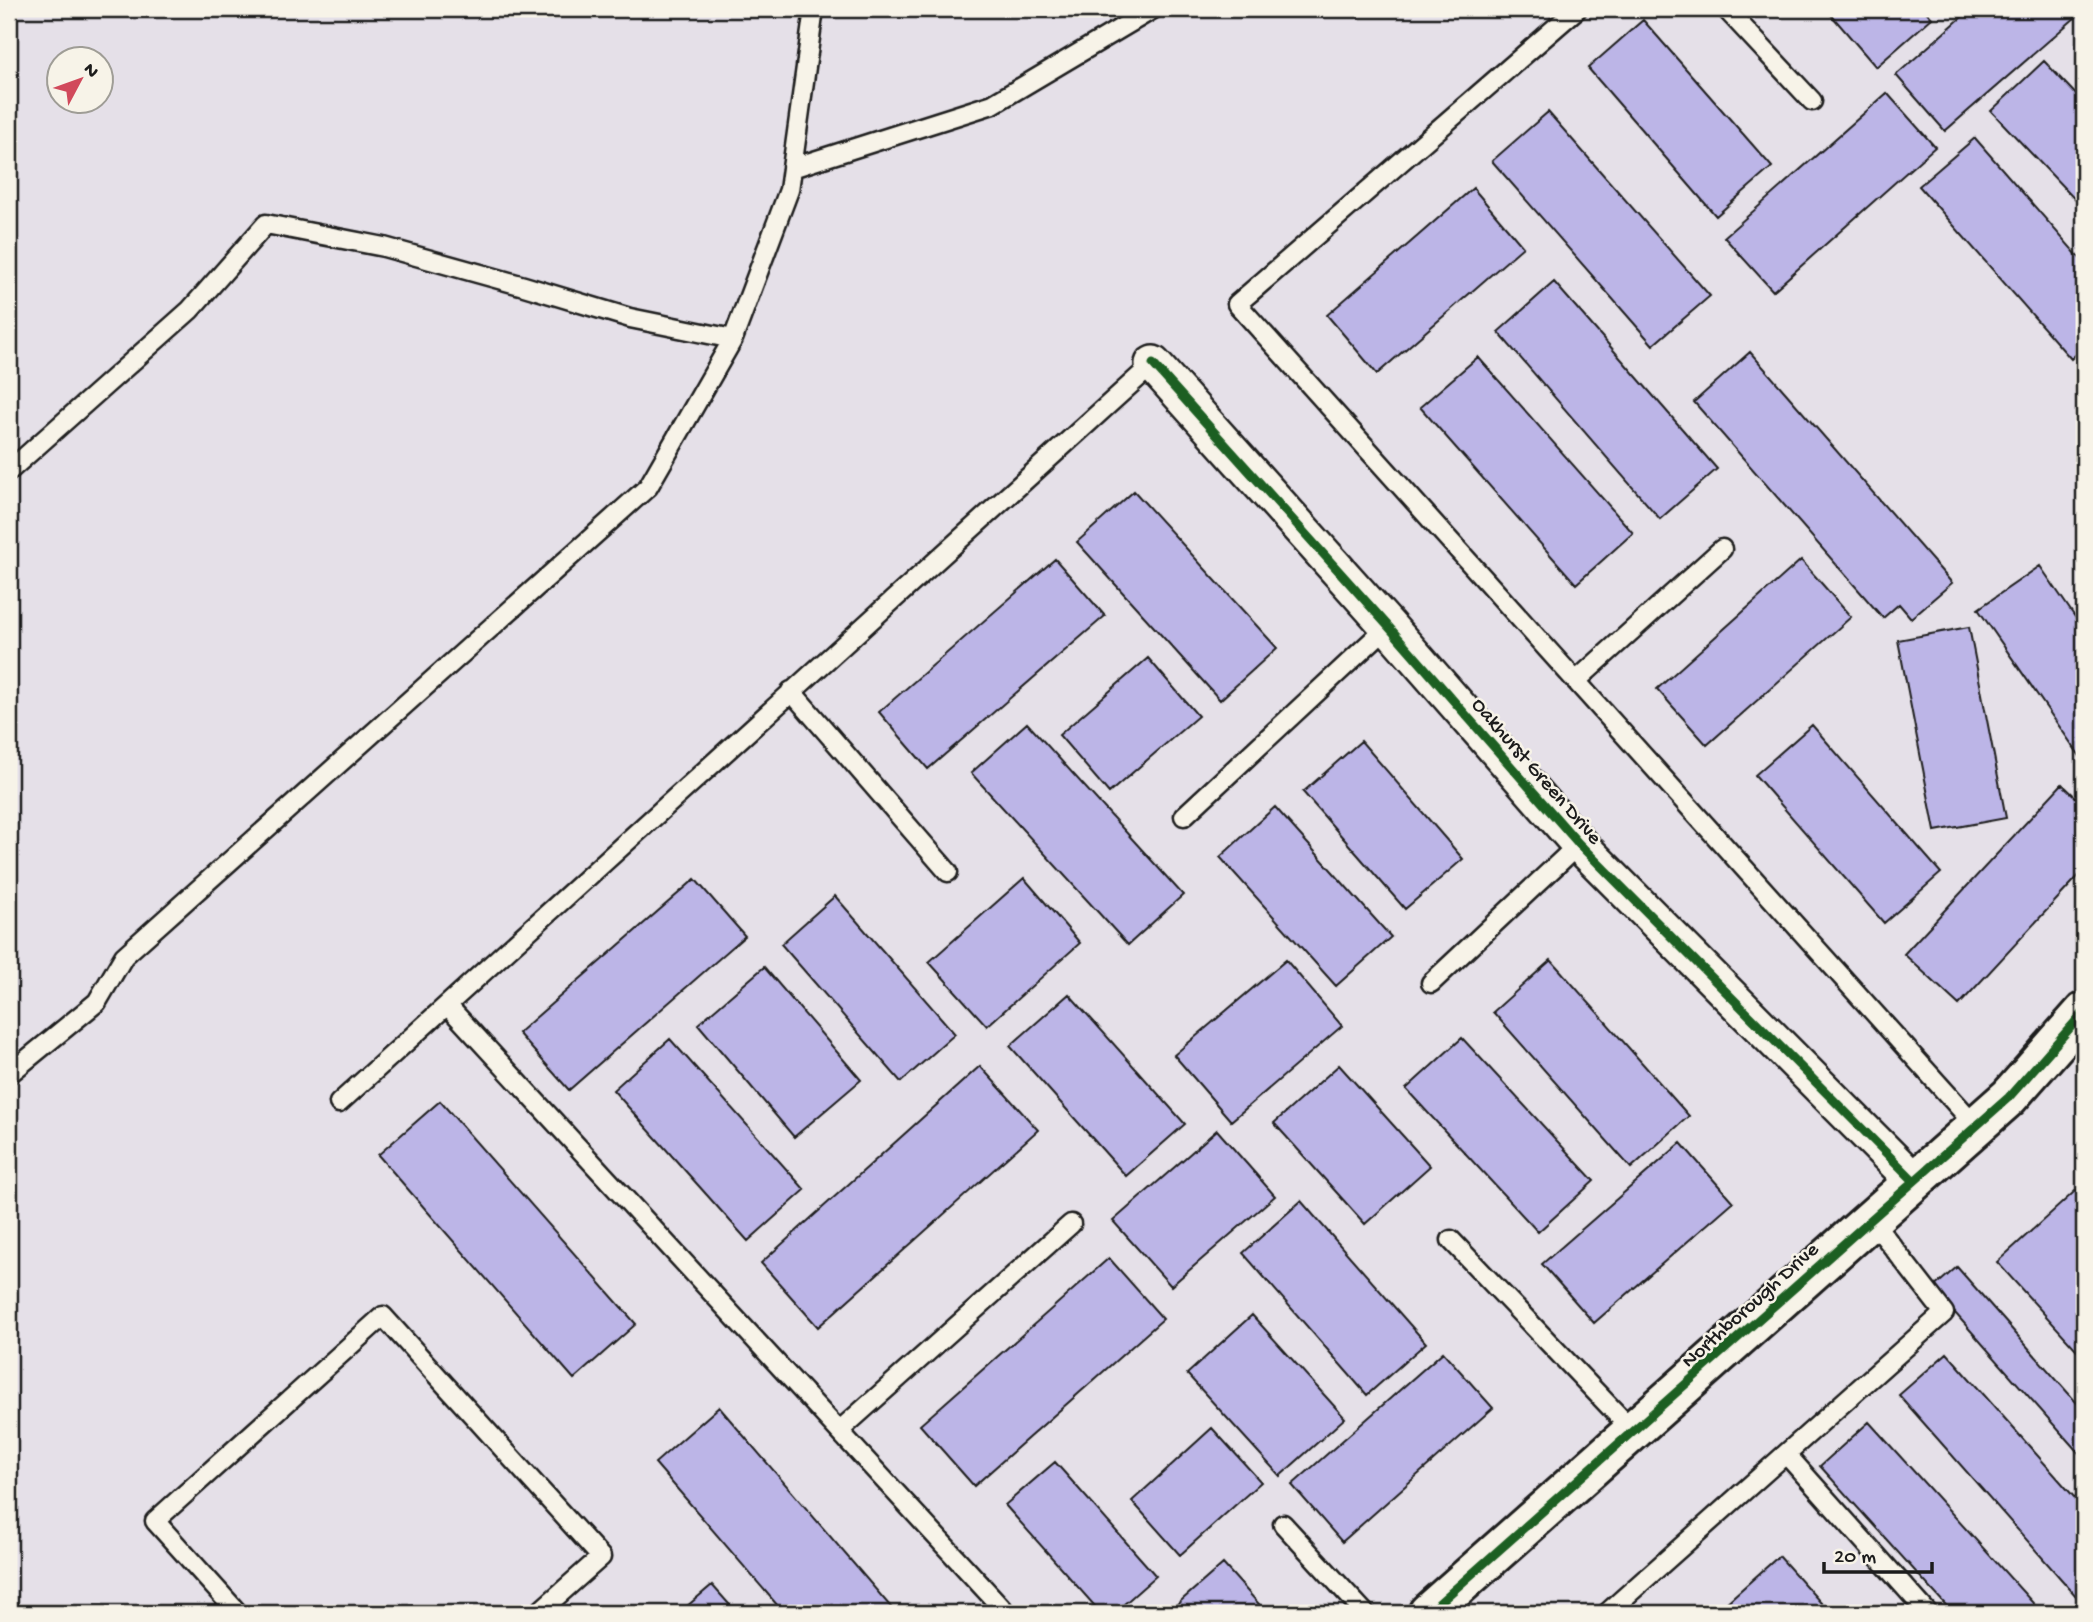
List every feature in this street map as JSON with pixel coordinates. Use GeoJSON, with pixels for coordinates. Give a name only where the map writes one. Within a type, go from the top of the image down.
{"type":"FeatureCollection","features":[{"type":"Feature","properties":{"kind":"street","name":"Oakhurst Green Drive"},"geometry":{"type":"LineString","coordinates":[[1153,364],[1579,844],[1914,1181]]}},
{"type":"Feature","properties":{"kind":"street","name":"Northborough Drive"},"geometry":{"type":"LineString","coordinates":[[1429,1613],[2009,1097],[2084,1012]]}},
{"type":"Feature","properties":{"kind":"lane"},"geometry":{"type":"LineString","coordinates":[[9,1074],[97,1002],[124,956],[648,487],[733,339],[789,190],[814,9]]}},
{"type":"Feature","properties":{"kind":"lane"},"geometry":{"type":"LineString","coordinates":[[792,168],[993,104],[1153,9]]}},
{"type":"Feature","properties":{"kind":"lane"},"geometry":{"type":"LineString","coordinates":[[1577,9],[1237,304],[1976,1126]]}},
{"type":"Feature","properties":{"kind":"lane"},"geometry":{"type":"LineString","coordinates":[[1726,9],[1812,101]]}},
{"type":"Feature","properties":{"kind":"lane"},"geometry":{"type":"LineString","coordinates":[[9,471],[190,310],[266,224],[384,247],[630,318],[733,339]]}},
{"type":"Feature","properties":{"kind":"lane"},"geometry":{"type":"LineString","coordinates":[[339,1103],[1153,364]]}},
{"type":"Feature","properties":{"kind":"lane"},"geometry":{"type":"LineString","coordinates":[[1577,681],[1722,549]]}},
{"type":"Feature","properties":{"kind":"lane"},"geometry":{"type":"LineString","coordinates":[[1184,816],[1388,626]]}},
{"type":"Feature","properties":{"kind":"lane"},"geometry":{"type":"LineString","coordinates":[[791,691],[948,872]]}},
{"type":"Feature","properties":{"kind":"lane"},"geometry":{"type":"LineString","coordinates":[[1432,983],[1579,844]]}},
{"type":"Feature","properties":{"kind":"lane"},"geometry":{"type":"LineString","coordinates":[[447,1005],[1003,1609],[1003,1613]]}},
{"type":"Feature","properties":{"kind":"lane"},"geometry":{"type":"LineString","coordinates":[[1607,1613],[1944,1313],[1871,1219]]}},
{"type":"Feature","properties":{"kind":"lane"},"geometry":{"type":"LineString","coordinates":[[839,1431],[1070,1224]]}},
{"type":"Feature","properties":{"kind":"lane"},"geometry":{"type":"LineString","coordinates":[[1451,1240],[1633,1431]]}},
{"type":"Feature","properties":{"kind":"lane"},"geometry":{"type":"LineString","coordinates":[[238,1613],[155,1521],[383,1316],[601,1558],[538,1613]]}},
{"type":"Feature","properties":{"kind":"lane"},"geometry":{"type":"LineString","coordinates":[[1786,1454],[1928,1613]]}},
{"type":"Feature","properties":{"kind":"lane"},"geometry":{"type":"LineString","coordinates":[[1283,1524],[1365,1613]]}},
{"type":"Feature","properties":{"kind":"building"},"geometry":{"type":"Polygon","coordinates":[[[1826,9],[1924,9],[1932,18],[1876,67],[1826,9]]]}},
{"type":"Feature","properties":{"kind":"building"},"geometry":{"type":"Polygon","coordinates":[[[1971,9],[2084,10],[1945,131],[1896,75],[1971,9]]]}},
{"type":"Feature","properties":{"kind":"building"},"geometry":{"type":"Polygon","coordinates":[[[1643,20],[1772,167],[1716,216],[1588,68],[1643,20]]]}},
{"type":"Feature","properties":{"kind":"building"},"geometry":{"type":"Polygon","coordinates":[[[2044,61],[2084,103],[2084,209],[1991,111],[2044,61]]]}},
{"type":"Feature","properties":{"kind":"building"},"geometry":{"type":"Polygon","coordinates":[[[1887,93],[1935,147],[1773,291],[1724,237],[1887,93]]]}},
{"type":"Feature","properties":{"kind":"building"},"geometry":{"type":"Polygon","coordinates":[[[1548,112],[1710,296],[1653,345],[1492,161],[1548,112]]]}},
{"type":"Feature","properties":{"kind":"building"},"geometry":{"type":"Polygon","coordinates":[[[1975,138],[2084,263],[2084,347],[2071,359],[1919,186],[1975,138]]]}},
{"type":"Feature","properties":{"kind":"building"},"geometry":{"type":"Polygon","coordinates":[[[1473,188],[1523,247],[1377,374],[1327,315],[1473,188]]]}},
{"type":"Feature","properties":{"kind":"building"},"geometry":{"type":"Polygon","coordinates":[[[1554,282],[1717,469],[1660,519],[1498,332],[1554,282]]]}},
{"type":"Feature","properties":{"kind":"building"},"geometry":{"type":"Polygon","coordinates":[[[1750,352],[1952,583],[1911,618],[1899,604],[1883,618],[1694,402],[1750,352]]]}},
{"type":"Feature","properties":{"kind":"building"},"geometry":{"type":"Polygon","coordinates":[[[1478,357],[1633,533],[1576,584],[1420,407],[1478,357]]]}},
{"type":"Feature","properties":{"kind":"building"},"geometry":{"type":"Polygon","coordinates":[[[1134,491],[1277,648],[1220,700],[1077,542],[1134,491]]]}},
{"type":"Feature","properties":{"kind":"building"},"geometry":{"type":"Polygon","coordinates":[[[1055,559],[1105,616],[928,769],[879,712],[1055,559]]]}},
{"type":"Feature","properties":{"kind":"building"},"geometry":{"type":"Polygon","coordinates":[[[1801,560],[1851,617],[1707,745],[1657,689],[1801,560]]]}},
{"type":"Feature","properties":{"kind":"building"},"geometry":{"type":"Polygon","coordinates":[[[2040,566],[2084,630],[2084,762],[1978,609],[2040,566]]]}},
{"type":"Feature","properties":{"kind":"building"},"geometry":{"type":"Polygon","coordinates":[[[1969,627],[2006,818],[1935,831],[1898,640],[1969,627]]]}},
{"type":"Feature","properties":{"kind":"building"},"geometry":{"type":"Polygon","coordinates":[[[1148,658],[1198,716],[1109,793],[1059,735],[1148,658]]]}},
{"type":"Feature","properties":{"kind":"building"},"geometry":{"type":"Polygon","coordinates":[[[1027,723],[1183,895],[1128,945],[971,773],[1027,723]]]}},
{"type":"Feature","properties":{"kind":"building"},"geometry":{"type":"Polygon","coordinates":[[[1812,725],[1941,873],[1884,923],[1755,775],[1812,725]]]}},
{"type":"Feature","properties":{"kind":"building"},"geometry":{"type":"Polygon","coordinates":[[[1361,741],[1463,859],[1405,909],[1303,792],[1361,741]]]}},
{"type":"Feature","properties":{"kind":"building"},"geometry":{"type":"Polygon","coordinates":[[[2062,784],[2084,805],[2084,870],[1959,1005],[1904,954],[2062,784]]]}},
{"type":"Feature","properties":{"kind":"building"},"geometry":{"type":"Polygon","coordinates":[[[1275,807],[1391,937],[1336,986],[1220,857],[1275,807]]]}},
{"type":"Feature","properties":{"kind":"building"},"geometry":{"type":"Polygon","coordinates":[[[1024,878],[1080,943],[987,1026],[929,962],[1024,878]]]}},
{"type":"Feature","properties":{"kind":"building"},"geometry":{"type":"Polygon","coordinates":[[[695,879],[745,936],[569,1090],[518,1033],[695,879]]]}},
{"type":"Feature","properties":{"kind":"building"},"geometry":{"type":"Polygon","coordinates":[[[835,896],[955,1034],[901,1082],[781,944],[835,896]]]}},
{"type":"Feature","properties":{"kind":"building"},"geometry":{"type":"Polygon","coordinates":[[[1286,960],[1342,1026],[1231,1121],[1174,1055],[1286,960]]]}},
{"type":"Feature","properties":{"kind":"building"},"geometry":{"type":"Polygon","coordinates":[[[1551,960],[1689,1116],[1631,1168],[1493,1012],[1551,960]]]}},
{"type":"Feature","properties":{"kind":"building"},"geometry":{"type":"Polygon","coordinates":[[[764,967],[861,1080],[794,1137],[698,1024],[764,967]]]}},
{"type":"Feature","properties":{"kind":"building"},"geometry":{"type":"Polygon","coordinates":[[[1069,994],[1185,1124],[1126,1176],[1010,1046],[1069,994]]]}},
{"type":"Feature","properties":{"kind":"building"},"geometry":{"type":"Polygon","coordinates":[[[1462,1038],[1594,1181],[1538,1232],[1406,1089],[1462,1038]]]}},
{"type":"Feature","properties":{"kind":"building"},"geometry":{"type":"Polygon","coordinates":[[[670,1039],[805,1190],[748,1241],[613,1090],[670,1039]]]}},
{"type":"Feature","properties":{"kind":"building"},"geometry":{"type":"Polygon","coordinates":[[[1339,1065],[1430,1166],[1365,1224],[1274,1123],[1339,1065]]]}},
{"type":"Feature","properties":{"kind":"building"},"geometry":{"type":"Polygon","coordinates":[[[980,1066],[1038,1130],[818,1327],[761,1263],[980,1066]]]}},
{"type":"Feature","properties":{"kind":"building"},"geometry":{"type":"Polygon","coordinates":[[[440,1101],[636,1324],[574,1379],[378,1155],[440,1101]]]}},
{"type":"Feature","properties":{"kind":"building"},"geometry":{"type":"Polygon","coordinates":[[[1217,1130],[1275,1196],[1171,1286],[1113,1221],[1217,1130]]]}},
{"type":"Feature","properties":{"kind":"building"},"geometry":{"type":"Polygon","coordinates":[[[1681,1143],[1733,1202],[1594,1323],[1542,1264],[1681,1143]]]}},
{"type":"Feature","properties":{"kind":"building"},"geometry":{"type":"Polygon","coordinates":[[[2084,1183],[2084,1358],[1997,1262],[2084,1183]]]}},
{"type":"Feature","properties":{"kind":"building"},"geometry":{"type":"Polygon","coordinates":[[[1301,1201],[1426,1343],[1367,1395],[1243,1253],[1301,1201]]]}},
{"type":"Feature","properties":{"kind":"building"},"geometry":{"type":"Polygon","coordinates":[[[1109,1258],[1163,1319],[974,1486],[920,1425],[1109,1258]]]}},
{"type":"Feature","properties":{"kind":"building"},"geometry":{"type":"Polygon","coordinates":[[[1957,1267],[2084,1411],[2084,1459],[1933,1288],[1957,1267]]]}},
{"type":"Feature","properties":{"kind":"building"},"geometry":{"type":"Polygon","coordinates":[[[1252,1315],[1345,1418],[1280,1476],[1187,1374],[1252,1315]]]}},
{"type":"Feature","properties":{"kind":"building"},"geometry":{"type":"Polygon","coordinates":[[[1443,1352],[1493,1408],[1342,1542],[1292,1485],[1443,1352]]]}},
{"type":"Feature","properties":{"kind":"building"},"geometry":{"type":"Polygon","coordinates":[[[1947,1353],[2075,1498],[2084,1490],[2084,1605],[1899,1395],[1947,1353]]]}},
{"type":"Feature","properties":{"kind":"building"},"geometry":{"type":"Polygon","coordinates":[[[719,1407],[896,1613],[784,1613],[655,1463],[719,1407]]]}},
{"type":"Feature","properties":{"kind":"building"},"geometry":{"type":"Polygon","coordinates":[[[1869,1422],[2042,1613],[1953,1613],[1820,1466],[1869,1422]]]}},
{"type":"Feature","properties":{"kind":"building"},"geometry":{"type":"Polygon","coordinates":[[[1212,1428],[1261,1482],[1180,1555],[1132,1501],[1212,1428]]]}},
{"type":"Feature","properties":{"kind":"building"},"geometry":{"type":"Polygon","coordinates":[[[1055,1462],[1156,1576],[1114,1613],[1101,1613],[1005,1505],[1055,1462]]]}},
{"type":"Feature","properties":{"kind":"building"},"geometry":{"type":"Polygon","coordinates":[[[1779,1556],[1830,1613],[1715,1613],[1779,1556]]]}},
{"type":"Feature","properties":{"kind":"building"},"geometry":{"type":"Polygon","coordinates":[[[1223,1564],[1267,1613],[1167,1613],[1223,1564]]]}},
{"type":"Feature","properties":{"kind":"building"},"geometry":{"type":"Polygon","coordinates":[[[712,1585],[737,1613],[679,1613],[712,1585]]]}},
{"type":"Feature","properties":{"kind":"cycle path"},"geometry":{"type":"LineString","coordinates":[[1153,364],[1579,844],[1914,1181]]}},
{"type":"Feature","properties":{"kind":"cycle path"},"geometry":{"type":"LineString","coordinates":[[1428,1613],[2009,1097],[2084,1012]]}}]}
